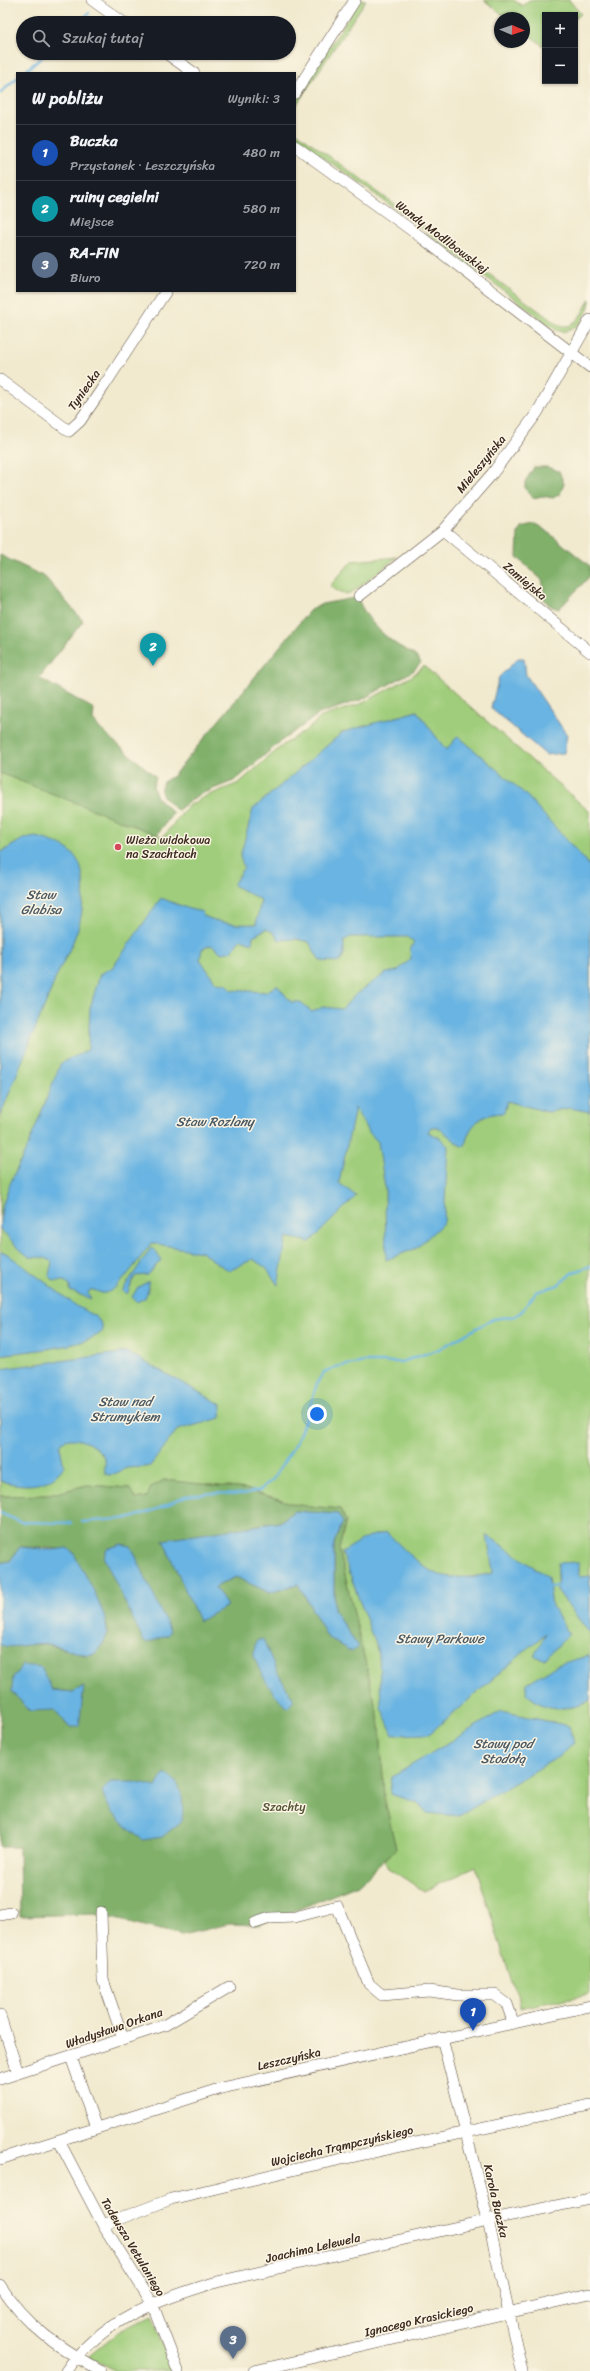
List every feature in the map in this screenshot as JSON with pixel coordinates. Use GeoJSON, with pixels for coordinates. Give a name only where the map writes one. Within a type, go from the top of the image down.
{"type":"FeatureCollection","features":[{"type":"Feature","properties":{"kind":"street"},"geometry":{"type":"LineString","coordinates":[[92,0],[114,16]]}},
{"type":"Feature","properties":{"kind":"street"},"geometry":{"type":"LineString","coordinates":[[296,91],[355,0]]}},
{"type":"Feature","properties":{"kind":"street"},"geometry":{"type":"LineString","coordinates":[[176,60],[193,72]]}},
{"type":"Feature","properties":{"kind":"street","name":"Wandy Modlibowskiej"},"geometry":{"type":"LineString","coordinates":[[296,147],[421,237],[590,367]]}},
{"type":"Feature","properties":{"kind":"street","name":"Tyniecka"},"geometry":{"type":"LineString","coordinates":[[0,380],[69,430],[80,421],[165,292]]}},
{"type":"Feature","properties":{"kind":"street","name":"Mieleszyńska"},"geometry":{"type":"LineString","coordinates":[[360,596],[443,530],[517,442],[537,413],[590,320]]}},
{"type":"Feature","properties":{"kind":"street","name":"Zamiejska"},"geometry":{"type":"LineString","coordinates":[[443,530],[590,652]]}},
{"type":"Feature","properties":{"kind":"street"},"geometry":{"type":"LineString","coordinates":[[255,1923],[270,1918],[301,1916],[337,1906],[369,1984],[382,1995],[429,1991],[458,1995],[495,1995],[507,2004],[514,2022]]}},
{"type":"Feature","properties":{"kind":"street"},"geometry":{"type":"LineString","coordinates":[[101,1912],[103,1980],[123,2038]]}},
{"type":"Feature","properties":{"kind":"street","name":"Władysława Orkana"},"geometry":{"type":"LineString","coordinates":[[0,2079],[165,2025],[229,1987]]}},
{"type":"Feature","properties":{"kind":"street","name":"Leszczyńska"},"geometry":{"type":"LineString","coordinates":[[0,2160],[222,2088],[590,2006]]}},
{"type":"Feature","properties":{"kind":"street"},"geometry":{"type":"LineString","coordinates":[[0,2016],[18,2073]]}},
{"type":"Feature","properties":{"kind":"street","name":"Karola Buczka"},"geometry":{"type":"LineString","coordinates":[[442,2038],[488,2220],[522,2371]]}},
{"type":"Feature","properties":{"kind":"street"},"geometry":{"type":"LineString","coordinates":[[71,2057],[96,2128]]}},
{"type":"Feature","properties":{"kind":"street","name":"Wojciecha Trąmpczyńskiego"},"geometry":{"type":"LineString","coordinates":[[103,2225],[171,2199],[590,2105]]}},
{"type":"Feature","properties":{"kind":"street","name":"Tadeusza Vetulaniego"},"geometry":{"type":"LineString","coordinates":[[59,2140],[103,2225],[152,2303],[178,2371]]}},
{"type":"Feature","properties":{"kind":"street","name":"Joachima Lelewela"},"geometry":{"type":"LineString","coordinates":[[66,2371],[76,2357],[123,2319],[152,2303],[217,2282],[488,2220],[590,2199]]}},
{"type":"Feature","properties":{"kind":"street"},"geometry":{"type":"LineString","coordinates":[[0,2285],[22,2316],[53,2343],[100,2371]]}},
{"type":"Feature","properties":{"kind":"street","name":"Ignacego Krasickiego"},"geometry":{"type":"LineString","coordinates":[[254,2371],[590,2294]]}},
{"type":"Feature","properties":{"kind":"green space"},"geometry":{"type":"Polygon","coordinates":[[[360,0],[366,0],[296,105],[296,98],[360,0]]]}},
{"type":"Feature","properties":{"kind":"green space"},"geometry":{"type":"Polygon","coordinates":[[[484,0],[514,0],[522,6],[529,0],[569,0],[581,14],[578,16],[578,12],[542,12],[542,45],[530,36],[530,12],[499,12],[484,0]]]}},
{"type":"Feature","properties":{"kind":"green space"},"geometry":{"type":"Polygon","coordinates":[[[296,132],[558,325],[564,326],[574,323],[581,315],[590,299],[584,318],[568,330],[556,330],[404,215],[296,138],[296,132]]]}},
{"type":"Feature","properties":{"kind":"green space"},"geometry":{"type":"Polygon","coordinates":[[[534,467],[547,467],[559,471],[564,484],[560,494],[553,498],[542,496],[534,498],[525,489],[525,482],[534,467]]]}},
{"type":"Feature","properties":{"kind":"green space"},"geometry":{"type":"Polygon","coordinates":[[[533,524],[545,530],[590,566],[590,576],[559,609],[553,607],[546,601],[542,593],[544,590],[542,580],[517,557],[518,533],[521,527],[533,524]]]}},
{"type":"Feature","properties":{"kind":"green space"},"geometry":{"type":"Polygon","coordinates":[[[0,555],[45,577],[83,621],[39,678],[94,709],[93,720],[101,730],[156,777],[153,787],[157,797],[173,813],[157,835],[0,773],[0,555]]]}},
{"type":"Feature","properties":{"kind":"green space"},"geometry":{"type":"Polygon","coordinates":[[[397,557],[353,592],[346,594],[341,593],[330,586],[352,561],[397,557]]]}},
{"type":"Feature","properties":{"kind":"green space"},"geometry":{"type":"Polygon","coordinates":[[[354,598],[358,599],[369,618],[384,635],[413,654],[421,663],[413,671],[363,699],[319,714],[281,741],[236,780],[198,795],[178,810],[165,799],[161,789],[163,782],[173,776],[310,610],[322,604],[354,598]]]}},
{"type":"Feature","properties":{"kind":"green space"},"geometry":{"type":"Polygon","coordinates":[[[424,666],[590,812],[590,1994],[520,2008],[518,1994],[511,1980],[476,1867],[424,1891],[388,1868],[385,1860],[396,1849],[384,1797],[380,1725],[339,1549],[346,1521],[340,1509],[298,1505],[246,1489],[164,1480],[147,1497],[136,1499],[129,1488],[87,1485],[49,1495],[0,1496],[0,773],[163,837],[188,806],[204,797],[239,783],[283,745],[308,729],[321,717],[363,703],[412,676],[424,666]]]}},
{"type":"Feature","properties":{"kind":"green space","name":"Szachty"},"geometry":{"type":"Polygon","coordinates":[[[164,1480],[246,1489],[298,1505],[340,1509],[346,1521],[339,1549],[380,1725],[384,1797],[396,1849],[358,1885],[259,1925],[229,1924],[182,1935],[95,1914],[20,1916],[19,1847],[0,1847],[0,1645],[47,1644],[85,1655],[94,1654],[107,1636],[107,1626],[73,1552],[55,1549],[20,1547],[10,1561],[0,1563],[0,1496],[49,1495],[87,1485],[129,1488],[136,1499],[147,1497],[151,1487],[164,1480]],[[294,1511],[280,1522],[247,1527],[215,1587],[236,1577],[270,1593],[298,1584],[313,1610],[358,1647],[334,1610],[334,1543],[343,1522],[315,1513],[294,1511]],[[41,1667],[55,1710],[69,1727],[83,1686],[74,1692],[52,1690],[41,1667]]]}},
{"type":"Feature","properties":{"kind":"green space"},"geometry":{"type":"Polygon","coordinates":[[[152,2315],[172,2371],[116,2371],[90,2358],[90,2355],[118,2332],[152,2315]]]}},
{"type":"Feature","properties":{"kind":"water"},"geometry":{"type":"Polygon","coordinates":[[[518,658],[524,658],[526,675],[567,735],[564,753],[546,755],[491,708],[499,677],[518,658]]]}},
{"type":"Feature","properties":{"kind":"water","name":"Staw Rozlany"},"geometry":{"type":"Polygon","coordinates":[[[417,711],[446,750],[458,736],[526,795],[590,866],[590,1112],[570,1108],[548,1112],[507,1101],[504,1113],[489,1115],[478,1121],[473,1126],[465,1146],[461,1146],[438,1127],[431,1127],[428,1132],[440,1138],[448,1146],[444,1222],[417,1248],[386,1260],[385,1188],[378,1142],[367,1130],[355,1108],[339,1183],[356,1196],[310,1242],[287,1237],[278,1285],[266,1268],[253,1259],[229,1271],[201,1252],[152,1243],[130,1271],[111,1291],[103,1293],[90,1290],[88,1293],[91,1299],[70,1291],[70,1286],[64,1281],[54,1281],[49,1275],[52,1262],[44,1258],[27,1256],[0,1229],[1,1217],[6,1195],[60,1065],[66,1060],[81,1054],[88,1049],[90,1008],[100,974],[113,967],[161,898],[189,909],[203,912],[202,915],[222,922],[235,924],[256,924],[261,900],[233,885],[244,867],[240,857],[253,809],[343,732],[417,711]],[[266,929],[253,936],[252,943],[241,939],[230,952],[222,953],[211,945],[202,949],[200,959],[216,983],[227,984],[231,990],[266,992],[277,985],[291,1002],[301,1002],[312,1012],[323,1007],[342,1009],[356,994],[386,973],[397,971],[411,959],[410,950],[414,942],[407,937],[350,937],[344,941],[344,954],[340,962],[320,961],[309,942],[296,939],[279,940],[273,932],[266,929]]]}},
{"type":"Feature","properties":{"kind":"water","name":"Staw Glabisa"},"geometry":{"type":"Polygon","coordinates":[[[36,837],[48,840],[66,848],[76,857],[83,879],[81,918],[74,939],[57,975],[0,1116],[0,853],[23,839],[36,837]]]}},
{"type":"Feature","properties":{"kind":"water"},"geometry":{"type":"Polygon","coordinates":[[[151,1248],[155,1250],[161,1260],[148,1275],[135,1276],[127,1294],[122,1291],[151,1248]]]}},
{"type":"Feature","properties":{"kind":"water"},"geometry":{"type":"Polygon","coordinates":[[[0,1252],[6,1253],[78,1307],[95,1316],[102,1324],[103,1331],[95,1337],[70,1345],[0,1355],[0,1252]]]}},
{"type":"Feature","properties":{"kind":"water"},"geometry":{"type":"Polygon","coordinates":[[[148,1281],[149,1287],[145,1298],[137,1302],[132,1297],[137,1289],[148,1281]]]}},
{"type":"Feature","properties":{"kind":"water","name":"Staw nad Strumykiem"},"geometry":{"type":"Polygon","coordinates":[[[127,1352],[222,1405],[221,1418],[177,1430],[150,1466],[127,1468],[108,1475],[105,1473],[105,1460],[98,1450],[86,1442],[73,1439],[62,1442],[60,1447],[64,1466],[51,1479],[27,1485],[0,1481],[0,1369],[127,1352]]]}},
{"type":"Feature","properties":{"kind":"water"},"geometry":{"type":"Polygon","coordinates":[[[294,1511],[338,1514],[343,1522],[334,1543],[334,1610],[358,1647],[352,1652],[328,1638],[298,1584],[270,1593],[236,1577],[215,1587],[227,1606],[199,1621],[163,1540],[280,1522],[294,1511]]]}},
{"type":"Feature","properties":{"kind":"water","name":"Stawy Parkowe"},"geometry":{"type":"Polygon","coordinates":[[[387,1532],[397,1543],[434,1573],[460,1577],[493,1573],[487,1535],[548,1577],[552,1606],[569,1634],[545,1659],[534,1656],[546,1633],[429,1734],[393,1735],[381,1707],[379,1655],[342,1552],[367,1537],[387,1532]]]}},
{"type":"Feature","properties":{"kind":"water"},"geometry":{"type":"Polygon","coordinates":[[[121,1544],[131,1546],[170,1631],[168,1635],[147,1643],[144,1642],[104,1558],[107,1549],[121,1544]]]}},
{"type":"Feature","properties":{"kind":"water"},"geometry":{"type":"Polygon","coordinates":[[[20,1547],[53,1550],[67,1548],[73,1552],[101,1606],[105,1618],[107,1628],[106,1637],[103,1644],[94,1654],[82,1654],[58,1646],[46,1644],[11,1647],[0,1645],[0,1563],[10,1561],[20,1547]]]}},
{"type":"Feature","properties":{"kind":"water"},"geometry":{"type":"Polygon","coordinates":[[[579,1562],[579,1577],[590,1576],[590,1634],[557,1590],[558,1563],[579,1562]]]}},
{"type":"Feature","properties":{"kind":"water"},"geometry":{"type":"Polygon","coordinates":[[[263,1639],[277,1672],[294,1700],[288,1708],[278,1698],[258,1668],[254,1654],[256,1641],[263,1639]]]}},
{"type":"Feature","properties":{"kind":"water","name":"Stawy pod Stodołą"},"geometry":{"type":"Polygon","coordinates":[[[590,1655],[590,1700],[586,1703],[569,1708],[557,1708],[539,1703],[526,1693],[527,1683],[557,1665],[590,1655]]]}},
{"type":"Feature","properties":{"kind":"water"},"geometry":{"type":"Polygon","coordinates":[[[23,1665],[41,1667],[52,1690],[73,1692],[84,1686],[79,1727],[69,1727],[55,1710],[30,1711],[12,1692],[13,1677],[23,1665]]]}},
{"type":"Feature","properties":{"kind":"water","name":"Stawy pod Stodołą"},"geometry":{"type":"Polygon","coordinates":[[[501,1711],[569,1726],[574,1743],[558,1757],[459,1816],[427,1813],[418,1803],[390,1794],[392,1777],[501,1711]]]}},
{"type":"Feature","properties":{"kind":"water"},"geometry":{"type":"Polygon","coordinates":[[[164,1773],[171,1777],[179,1787],[183,1807],[182,1821],[162,1837],[143,1840],[118,1819],[108,1806],[102,1791],[110,1782],[135,1782],[156,1787],[164,1773]]]}},
{"type":"Feature","properties":{"kind":"waterway"},"geometry":{"type":"LineString","coordinates":[[86,16],[89,13]]}},
{"type":"Feature","properties":{"kind":"waterway"},"geometry":{"type":"LineString","coordinates":[[24,72],[39,60]]}},
{"type":"Feature","properties":{"kind":"waterway"},"geometry":{"type":"LineString","coordinates":[[0,93],[16,79]]}},
{"type":"Feature","properties":{"kind":"waterway"},"geometry":{"type":"LineString","coordinates":[[82,1522],[131,1518],[160,1508],[185,1496],[213,1493],[244,1494],[260,1490],[273,1479],[296,1443],[311,1404],[317,1383],[324,1372],[336,1367],[365,1362],[401,1362],[437,1350],[493,1319],[515,1316],[522,1311],[536,1292],[558,1285],[572,1273],[590,1266]]}},
{"type":"Feature","properties":{"kind":"waterway"},"geometry":{"type":"LineString","coordinates":[[0,1513],[21,1522],[71,1523]]}},
{"type":"Feature","properties":{"kind":"waterway"},"geometry":{"type":"LineString","coordinates":[[550,1587],[557,1586]]}},
{"type":"Feature","properties":{"kind":"place","name":"ruiny cegielni"},"geometry":{"type":"Point","coordinates":[153,666]}},
{"type":"Feature","properties":{"kind":"place","name":"Wieża widokowa na Szachtach"},"geometry":{"type":"Point","coordinates":[118,847]}},
{"type":"Feature","properties":{"kind":"place","name":"Buczka"},"geometry":{"type":"Point","coordinates":[473,2031]}},
{"type":"Feature","properties":{"kind":"place","name":"RA-FIN"},"geometry":{"type":"Point","coordinates":[233,2359]}}]}
